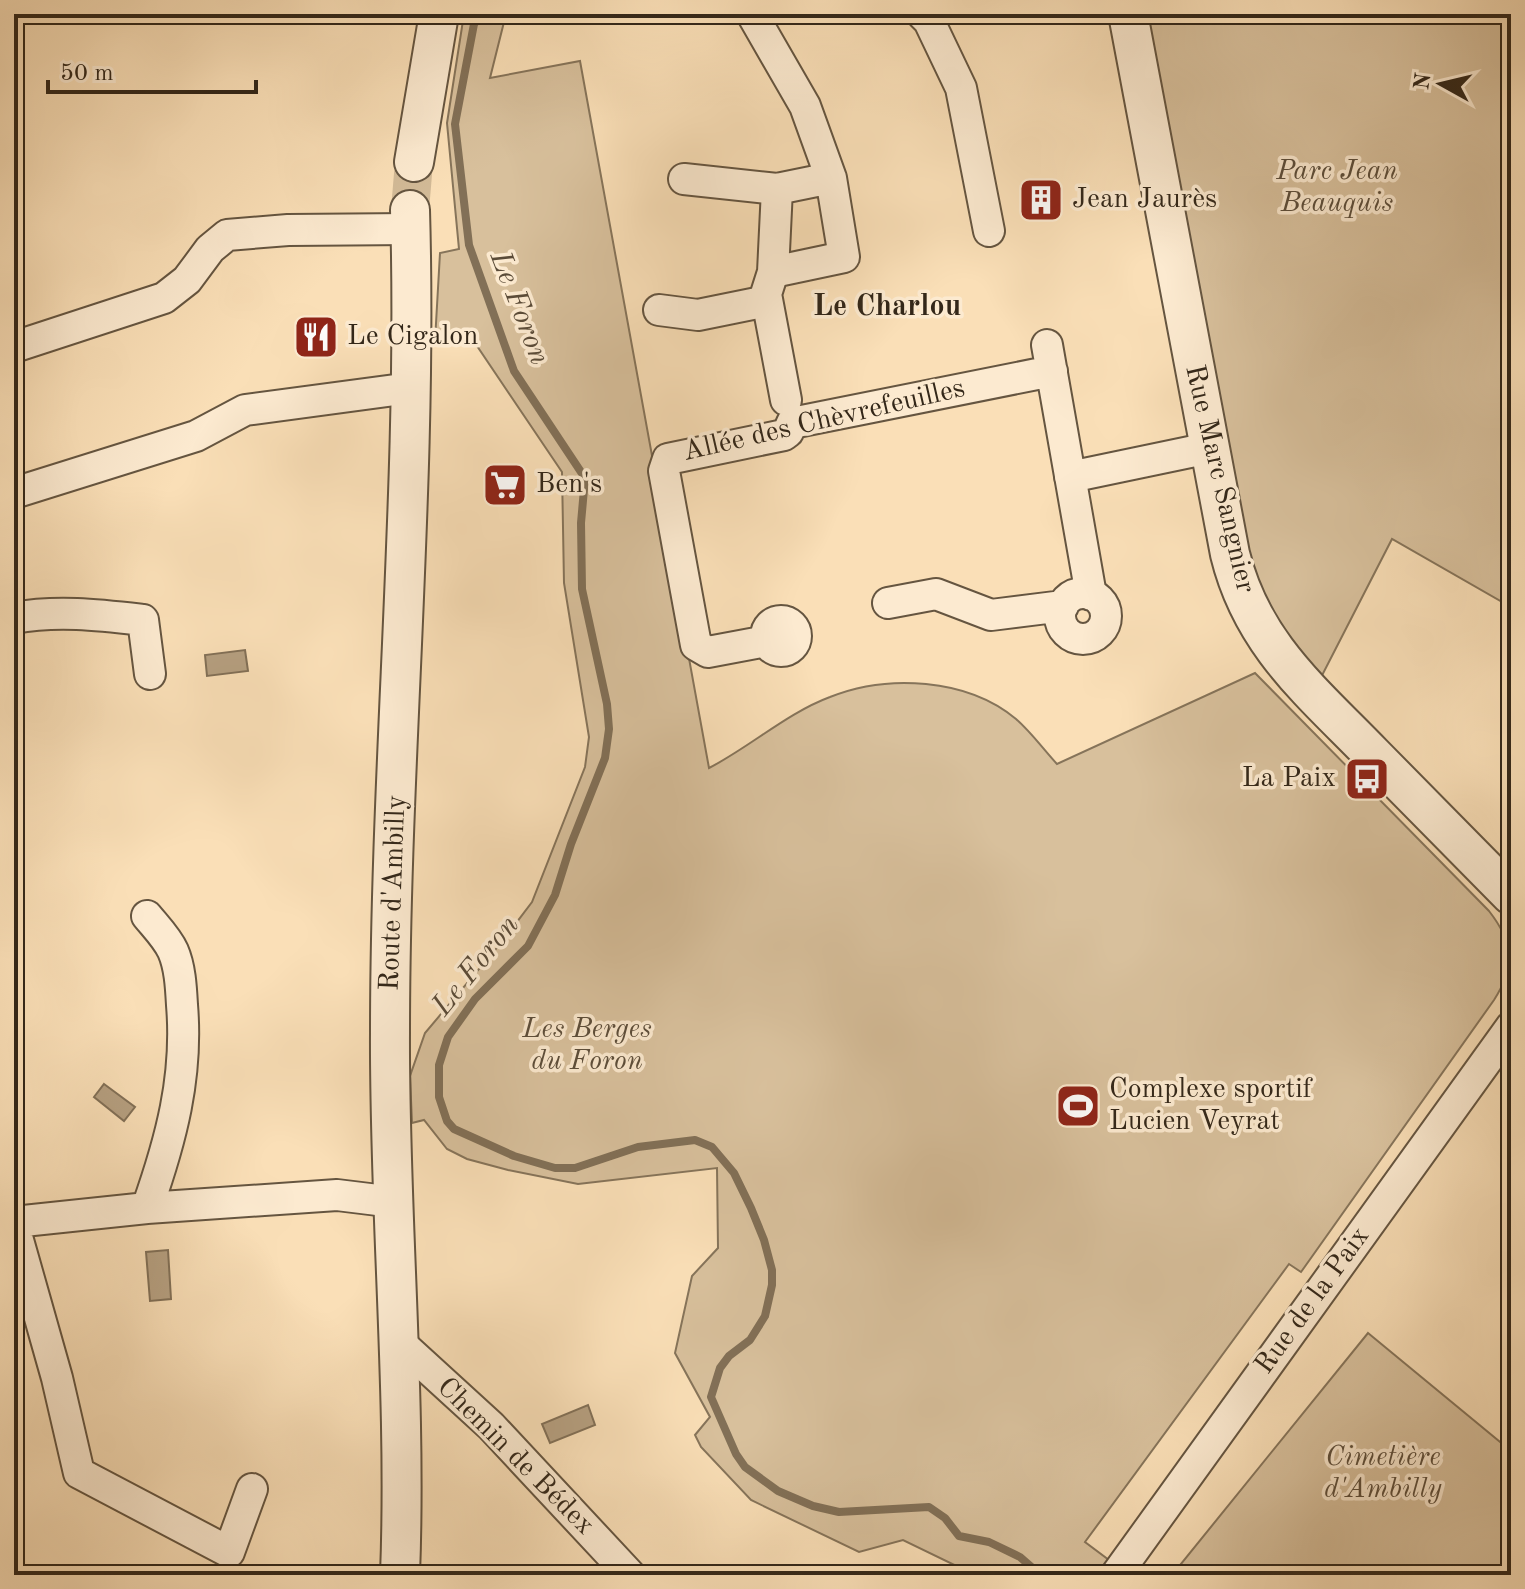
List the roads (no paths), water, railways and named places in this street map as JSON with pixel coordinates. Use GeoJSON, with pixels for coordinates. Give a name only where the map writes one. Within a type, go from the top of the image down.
{"type":"FeatureCollection","features":[{"type":"Feature","properties":{"kind":"street"},"geometry":{"type":"LineString","coordinates":[[414,162],[439,14]]}},
{"type":"Feature","properties":{"kind":"street"},"geometry":{"type":"LineString","coordinates":[[659,310],[704,315],[844,257],[831,178],[805,106],[752,14]]}},
{"type":"Feature","properties":{"kind":"street"},"geometry":{"type":"LineString","coordinates":[[922,14],[929,21],[960,83],[989,231]]}},
{"type":"Feature","properties":{"kind":"street","name":"Rue Marc Sangnier"},"geometry":{"type":"LineString","coordinates":[[1128,14],[1209,448],[1234,570],[1246,603],[1261,632],[1304,684],[1511,895]]}},
{"type":"Feature","properties":{"kind":"street"},"geometry":{"type":"LineString","coordinates":[[684,179],[777,189],[831,178]]}},
{"type":"Feature","properties":{"kind":"street"},"geometry":{"type":"LineString","coordinates":[[777,189],[770,287],[786,400]]}},
{"type":"Feature","properties":{"kind":"street"},"geometry":{"type":"LineString","coordinates":[[14,347],[164,298],[187,280],[210,249],[227,235],[410,220]]}},
{"type":"Feature","properties":{"kind":"street","name":"Route d'Ambilly"},"geometry":{"type":"LineString","coordinates":[[400,1575],[390,1033],[410,388],[410,220]]}},
{"type":"Feature","properties":{"kind":"street","name":"Allée des Chèvrefeuilles"},"geometry":{"type":"LineString","coordinates":[[767,641],[708,652],[696,645],[664,471],[668,459],[784,435],[792,423],[1050,358],[1070,477],[1077,600],[991,615],[936,594],[888,603]]}},
{"type":"Feature","properties":{"kind":"street"},"geometry":{"type":"LineString","coordinates":[[14,493],[196,436],[245,410],[410,388]]}},
{"type":"Feature","properties":{"kind":"street"},"geometry":{"type":"LineString","coordinates":[[1070,477],[1209,448]]}},
{"type":"Feature","properties":{"kind":"street"},"geometry":{"type":"LineString","coordinates":[[14,618],[87,614],[143,620],[150,674]]}},
{"type":"Feature","properties":{"kind":"street"},"geometry":{"type":"LineString","coordinates":[[147,916],[175,955],[181,987],[184,1045],[178,1107],[170,1143],[147,1208]]}},
{"type":"Feature","properties":{"kind":"street","name":"Rue de la Paix"},"geometry":{"type":"LineString","coordinates":[[1116,1575],[1511,1027]]}},
{"type":"Feature","properties":{"kind":"street"},"geometry":{"type":"LineString","coordinates":[[252,1489],[229,1552],[79,1473],[57,1378],[14,1224],[147,1208],[337,1195],[394,1202]]}},
{"type":"Feature","properties":{"kind":"street","name":"Chemin de Bédex"},"geometry":{"type":"LineString","coordinates":[[398,1341],[491,1426],[630,1575]]}},
{"type":"Feature","properties":{"kind":"waterway","name":"Le Foron"},"geometry":{"type":"LineString","coordinates":[[482,14],[474,24],[455,124],[469,245],[514,371],[585,478],[581,523],[582,589],[607,704],[609,729],[605,758],[571,844],[555,895],[528,946],[475,999],[448,1037],[439,1065],[439,1097],[447,1121],[454,1129],[514,1156],[555,1168],[575,1168],[638,1147],[695,1140],[712,1147],[734,1173],[764,1240],[772,1270],[765,1316],[750,1340],[729,1356],[720,1368],[711,1397],[736,1454],[745,1467],[778,1491],[813,1506],[839,1512],[929,1507],[945,1518],[959,1536],[989,1542],[1020,1557],[1037,1575]]}},
{"type":"Feature","properties":{"kind":"tunnel"},"geometry":{"type":"LineString","coordinates":[[410,210],[414,162]]}},
{"type":"Feature","properties":{"kind":"place","name":"Jean Jaurès"},"geometry":{"type":"Point","coordinates":[1041,200]}},
{"type":"Feature","properties":{"kind":"place","name":"Le Cigalon"},"geometry":{"type":"Point","coordinates":[316,337]}},
{"type":"Feature","properties":{"kind":"place","name":"Ben's"},"geometry":{"type":"Point","coordinates":[505,485]}},
{"type":"Feature","properties":{"kind":"place","name":"La Paix"},"geometry":{"type":"Point","coordinates":[1367,779]}},
{"type":"Feature","properties":{"kind":"place","name":"Complexe sportif Lucien Veyrat"},"geometry":{"type":"Point","coordinates":[1078,1106]}},
{"type":"Feature","properties":{"kind":"district","name":"Le Charlou"},"geometry":{"type":"Point","coordinates":[887,307]}},
{"type":"Feature","properties":{"kind":"park label","name":"Parc Jean Beauquis"},"geometry":{"type":"Point","coordinates":[1337,188]}},
{"type":"Feature","properties":{"kind":"park label","name":"Les Berges du Foron"},"geometry":{"type":"Point","coordinates":[587,1046]}},
{"type":"Feature","properties":{"kind":"park label","name":"Cimetière d'Ambilly"},"geometry":{"type":"Point","coordinates":[1383,1474]}}]}
